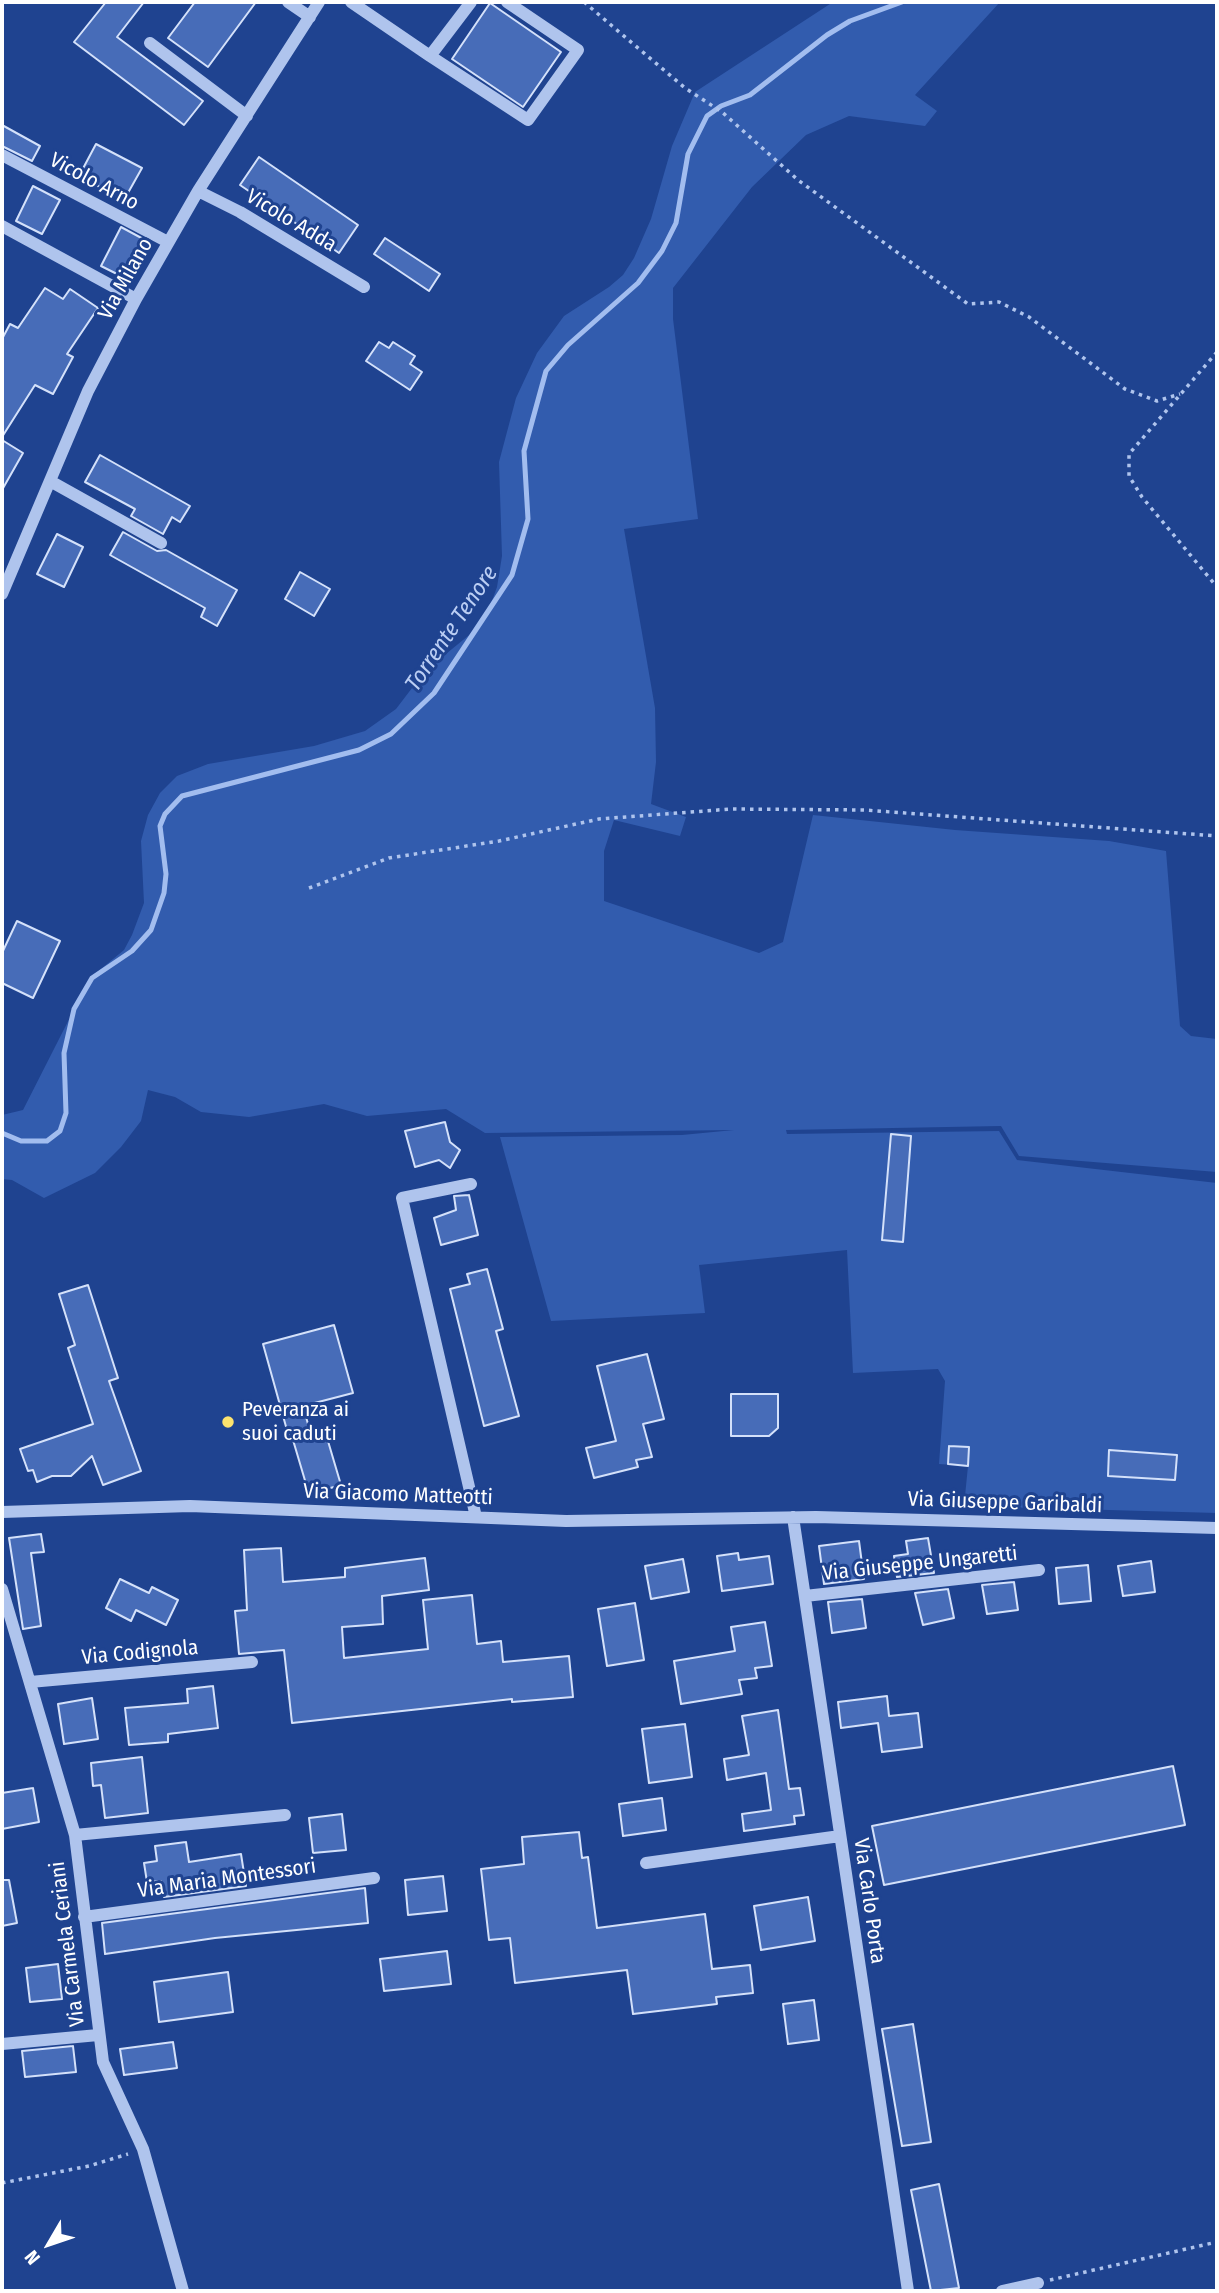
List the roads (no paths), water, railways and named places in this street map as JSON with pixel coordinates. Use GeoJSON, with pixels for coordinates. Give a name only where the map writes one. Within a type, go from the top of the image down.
{"type":"FeatureCollection","features":[{"type":"Feature","properties":{"kind":"street"},"geometry":{"type":"LineString","coordinates":[[288,2],[310,17]]}},
{"type":"Feature","properties":{"kind":"street","name":"Via Milano"},"geometry":{"type":"LineString","coordinates":[[2,594],[88,391],[136,299],[198,191],[319,2]]}},
{"type":"Feature","properties":{"kind":"street"},"geometry":{"type":"LineString","coordinates":[[351,2],[528,121],[578,50],[507,2]]}},
{"type":"Feature","properties":{"kind":"street"},"geometry":{"type":"LineString","coordinates":[[430,56],[469,5]]}},
{"type":"Feature","properties":{"kind":"street"},"geometry":{"type":"LineString","coordinates":[[150,43],[247,116]]}},
{"type":"Feature","properties":{"kind":"street","name":"Vicolo Arno"},"geometry":{"type":"LineString","coordinates":[[2,155],[168,242]]}},
{"type":"Feature","properties":{"kind":"street","name":"Vicolo Adda"},"geometry":{"type":"LineString","coordinates":[[198,191],[240,212],[364,287]]}},
{"type":"Feature","properties":{"kind":"street"},"geometry":{"type":"LineString","coordinates":[[2,226],[136,299]]}},
{"type":"Feature","properties":{"kind":"street"},"geometry":{"type":"LineString","coordinates":[[50,481],[161,543]]}},
{"type":"Feature","properties":{"kind":"street"},"geometry":{"type":"LineString","coordinates":[[471,1184],[402,1198],[476,1517]]}},
{"type":"Feature","properties":{"kind":"street","name":"Via Giacomo Matteotti"},"geometry":{"type":"LineString","coordinates":[[2,1513],[190,1506],[566,1521],[793,1517]]}},
{"type":"Feature","properties":{"kind":"street","name":"Via Giuseppe Garibaldi"},"geometry":{"type":"LineString","coordinates":[[793,1517],[1217,1528]]}},
{"type":"Feature","properties":{"kind":"street","name":"Via Carlo Porta"},"geometry":{"type":"LineString","coordinates":[[793,1517],[908,2291]]}},
{"type":"Feature","properties":{"kind":"street","name":"Via Giuseppe Ungaretti"},"geometry":{"type":"LineString","coordinates":[[805,1596],[1039,1570]]}},
{"type":"Feature","properties":{"kind":"street","name":"Via Carmela Ceriani"},"geometry":{"type":"LineString","coordinates":[[2,1589],[75,1835],[103,2062],[143,2149],[183,2291]]}},
{"type":"Feature","properties":{"kind":"street","name":"Via Codignola"},"geometry":{"type":"LineString","coordinates":[[30,1682],[252,1662]]}},
{"type":"Feature","properties":{"kind":"street"},"geometry":{"type":"LineString","coordinates":[[75,1835],[285,1815]]}},
{"type":"Feature","properties":{"kind":"street"},"geometry":{"type":"LineString","coordinates":[[646,1863],[840,1836]]}},
{"type":"Feature","properties":{"kind":"street","name":"Via Maria Montessori"},"geometry":{"type":"LineString","coordinates":[[85,1917],[374,1878]]}},
{"type":"Feature","properties":{"kind":"street"},"geometry":{"type":"LineString","coordinates":[[2,2044],[98,2035]]}},
{"type":"Feature","properties":{"kind":"street"},"geometry":{"type":"LineString","coordinates":[[1002,2291],[1038,2283]]}},
{"type":"Feature","properties":{"kind":"waterway","name":"Torrente Tenore"},"geometry":{"type":"LineString","coordinates":[[2,1133],[21,1141],[47,1141],[60,1131],[66,1113],[64,1053],[74,1009],[92,978],[132,951],[151,930],[164,893],[166,874],[160,826],[165,814],[182,796],[359,750],[391,734],[434,693],[512,575],[528,519],[524,451],[546,371],[568,345],[638,283],[662,251],[676,223],[688,154],[707,116],[721,106],[750,95],[827,35],[850,21],[902,2]]}},
{"type":"Feature","properties":{"kind":"place","name":"Peveranza ai suoi caduti"},"geometry":{"type":"Point","coordinates":[228,1422]}}]}
